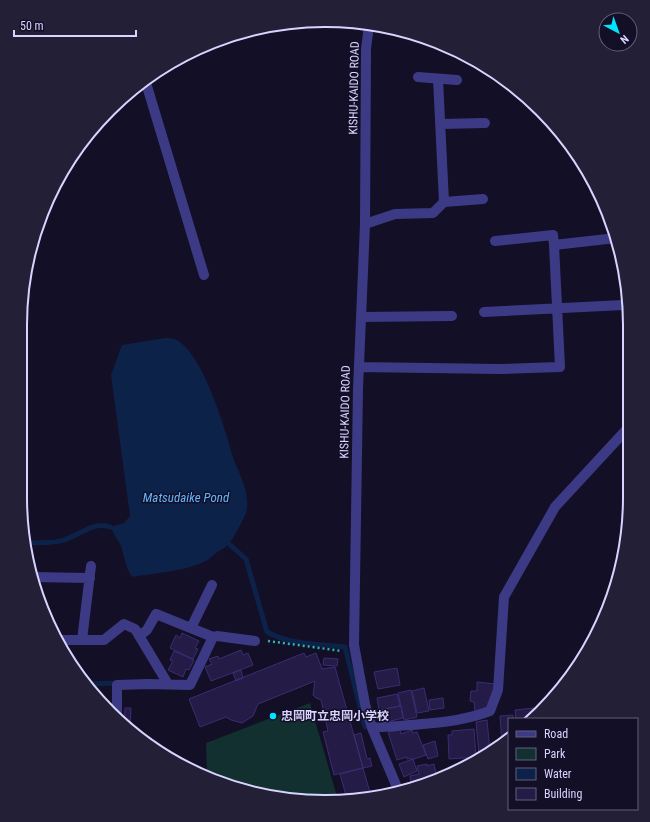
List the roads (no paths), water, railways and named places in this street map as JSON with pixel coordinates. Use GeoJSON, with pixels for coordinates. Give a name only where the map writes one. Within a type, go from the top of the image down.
{"type":"FeatureCollection","features":[{"type":"Feature","properties":{"kind":"street","name":"KISHU-KAIDO ROAD"},"geometry":{"type":"LineString","coordinates":[[368,31],[366,49],[365,224],[359,367],[354,645],[365,704],[372,728],[397,786]]}},
{"type":"Feature","properties":{"kind":"street"},"geometry":{"type":"LineString","coordinates":[[418,78],[458,80]]}},
{"type":"Feature","properties":{"kind":"street"},"geometry":{"type":"LineString","coordinates":[[438,79],[444,202]]}},
{"type":"Feature","properties":{"kind":"street"},"geometry":{"type":"LineString","coordinates":[[147,87],[204,276]]}},
{"type":"Feature","properties":{"kind":"street"},"geometry":{"type":"LineString","coordinates":[[441,124],[485,123]]}},
{"type":"Feature","properties":{"kind":"street"},"geometry":{"type":"LineString","coordinates":[[365,224],[396,214],[433,213],[444,202],[484,199]]}},
{"type":"Feature","properties":{"kind":"street"},"geometry":{"type":"LineString","coordinates":[[359,367],[499,369],[560,367],[553,235],[495,241]]}},
{"type":"Feature","properties":{"kind":"street"},"geometry":{"type":"LineString","coordinates":[[554,245],[610,239]]}},
{"type":"Feature","properties":{"kind":"street"},"geometry":{"type":"LineString","coordinates":[[484,312],[622,304]]}},
{"type":"Feature","properties":{"kind":"street"},"geometry":{"type":"LineString","coordinates":[[361,317],[452,316]]}},
{"type":"Feature","properties":{"kind":"street"},"geometry":{"type":"LineString","coordinates":[[372,728],[452,722],[475,717],[490,711],[498,690],[504,597],[555,507],[623,433]]}},
{"type":"Feature","properties":{"kind":"street"},"geometry":{"type":"LineString","coordinates":[[82,640],[91,566]]}},
{"type":"Feature","properties":{"kind":"street"},"geometry":{"type":"LineString","coordinates":[[38,577],[90,578]]}},
{"type":"Feature","properties":{"kind":"street"},"geometry":{"type":"LineString","coordinates":[[191,628],[212,585]]}},
{"type":"Feature","properties":{"kind":"street"},"geometry":{"type":"LineString","coordinates":[[139,636],[147,630],[156,614],[212,638],[217,636],[255,641]]}},
{"type":"Feature","properties":{"kind":"street"},"geometry":{"type":"LineString","coordinates":[[64,640],[104,640],[124,624],[135,629],[168,684]]}},
{"type":"Feature","properties":{"kind":"street"},"geometry":{"type":"LineString","coordinates":[[117,711],[117,685],[190,685],[212,638]]}},
{"type":"Feature","properties":{"kind":"water","name":"Matsudaike Pond"},"geometry":{"type":"Polygon","coordinates":[[[165,338],[173,339],[184,345],[202,372],[218,409],[232,454],[245,487],[247,509],[242,522],[229,544],[209,559],[183,569],[132,577],[127,568],[121,546],[110,527],[124,523],[130,516],[111,375],[122,345],[165,338]]]}},
{"type":"Feature","properties":{"kind":"waterway"},"geometry":{"type":"LineString","coordinates":[[31,543],[60,541],[70,538],[92,527],[110,527]]}},
{"type":"Feature","properties":{"kind":"waterway"},"geometry":{"type":"LineString","coordinates":[[229,544],[246,559],[267,632],[295,642],[345,647],[365,727]]}},
{"type":"Feature","properties":{"kind":"waterway"},"geometry":{"type":"LineString","coordinates":[[94,684],[118,683]]}},
{"type":"Feature","properties":{"kind":"place","name":"忠岡町立忠岡小学校"},"geometry":{"type":"Point","coordinates":[273,716]}}]}
